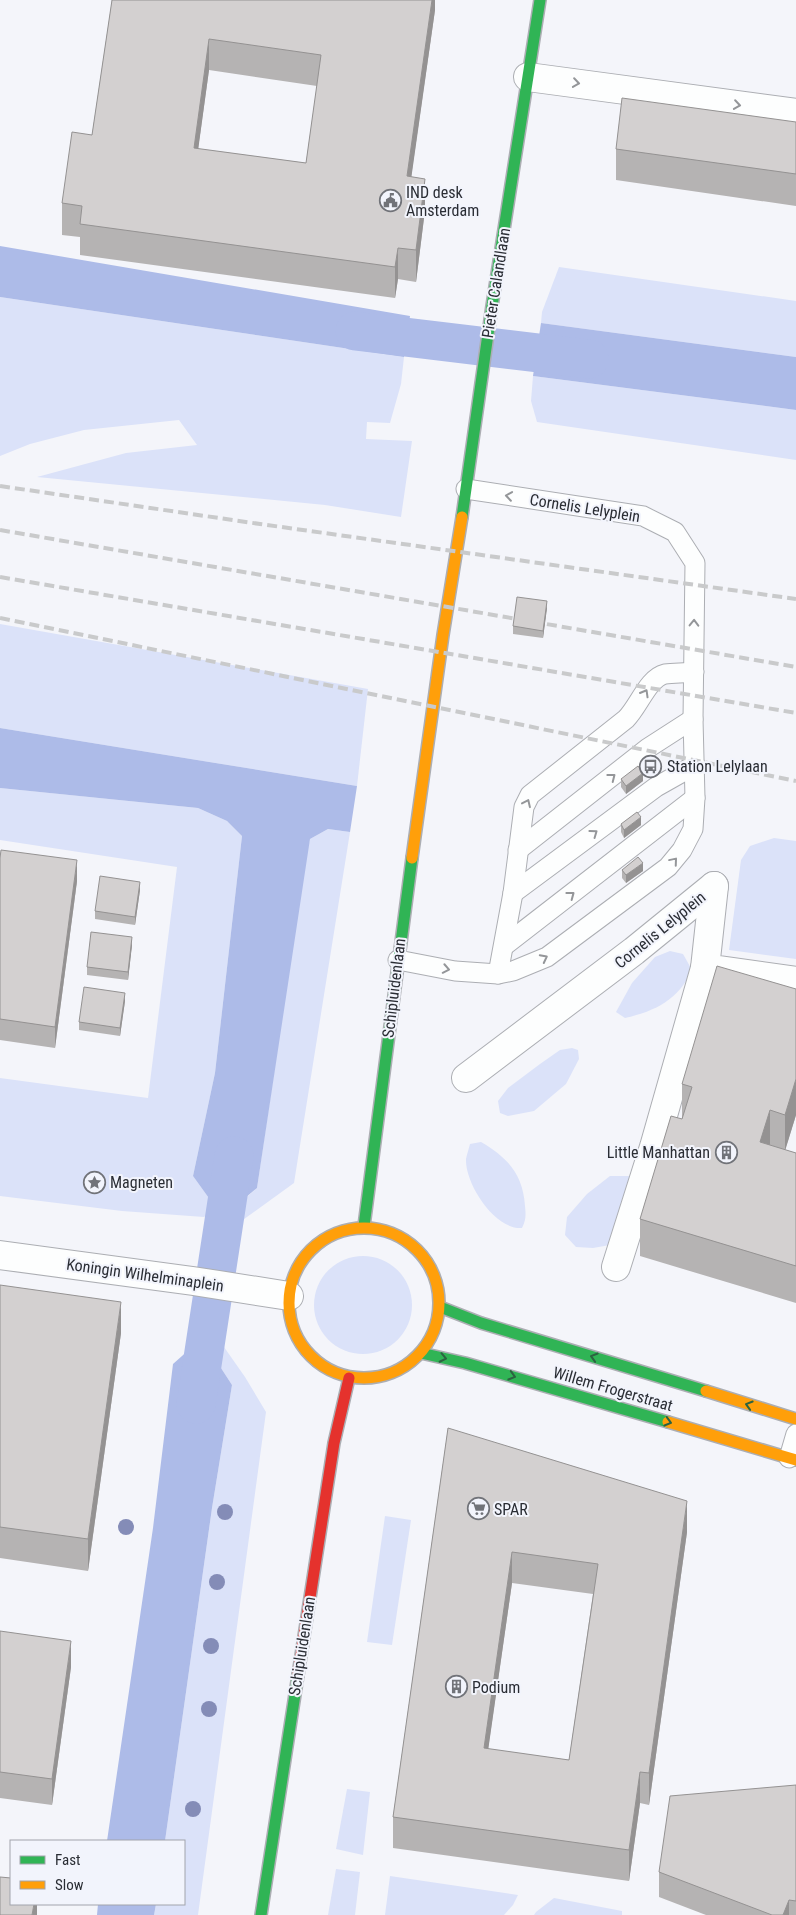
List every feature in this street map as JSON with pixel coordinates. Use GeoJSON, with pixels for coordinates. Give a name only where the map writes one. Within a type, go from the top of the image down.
{"type":"FeatureCollection","features":[{"type":"Feature","properties":{"kind":"street","name":"Pieter Calandlaan"},"geometry":{"type":"LineString","coordinates":[[466,490],[492,306],[540,0]]}},
{"type":"Feature","properties":{"kind":"street"},"geometry":{"type":"LineString","coordinates":[[528,77],[796,113]]}},
{"type":"Feature","properties":{"kind":"street","name":"Schipluidenlaan"},"geometry":{"type":"LineString","coordinates":[[364,1226],[427,750],[466,490]]}},
{"type":"Feature","properties":{"kind":"street","name":"Cornelis Lelyplein"},"geometry":{"type":"LineString","coordinates":[[466,1078],[626,957],[714,886],[705,968]]}},
{"type":"Feature","properties":{"kind":"street"},"geometry":{"type":"LineString","coordinates":[[616,1266],[654,1147],[705,968],[796,981]]}},
{"type":"Feature","properties":{"kind":"street"},"geometry":{"type":"LineString","coordinates":[[364,1226],[401,1237],[418,1250],[432,1273],[437,1286],[440,1306],[437,1324],[430,1339],[421,1353],[407,1366],[391,1374],[374,1378],[349,1378],[322,1366],[308,1354],[296,1338],[290,1321],[289,1296],[292,1279],[302,1259],[318,1242],[339,1232],[364,1226]]}},
{"type":"Feature","properties":{"kind":"street","name":"Koningin Wilhelminaplein"},"geometry":{"type":"LineString","coordinates":[[0,1255],[289,1296]]}},
{"type":"Feature","properties":{"kind":"street","name":"Willem Frogerstraat"},"geometry":{"type":"LineString","coordinates":[[440,1306],[481,1323],[796,1419]]}},
{"type":"Feature","properties":{"kind":"street","name":"Willem Frogerstraat"},"geometry":{"type":"LineString","coordinates":[[421,1353],[465,1363],[792,1459]]}},
{"type":"Feature","properties":{"kind":"street","name":"Schipluidenlaan"},"geometry":{"type":"LineString","coordinates":[[261,1915],[334,1443],[349,1378]]}},
{"type":"Feature","properties":{"kind":"lane","name":"Cornelis Lelyplein"},"geometry":{"type":"LineString","coordinates":[[398,960],[455,971],[498,974],[513,971],[547,957],[668,867],[682,850],[693,829],[695,798],[693,719],[695,564],[675,532],[643,516],[466,490]]}},
{"type":"Feature","properties":{"kind":"lane"},"geometry":{"type":"LineString","coordinates":[[498,974],[513,893],[524,807],[530,795],[626,719],[638,706],[650,684],[656,678],[664,674],[694,672]]}},
{"type":"Feature","properties":{"kind":"lane"},"geometry":{"type":"LineString","coordinates":[[518,850],[648,748],[693,719]]}},
{"type":"Feature","properties":{"kind":"lane"},"geometry":{"type":"LineString","coordinates":[[513,893],[656,787],[695,766]]}},
{"type":"Feature","properties":{"kind":"lane"},"geometry":{"type":"LineString","coordinates":[[504,946],[695,798]]}},
{"type":"Feature","properties":{"kind":"lane"},"geometry":{"type":"LineString","coordinates":[[792,1459],[796,1434]]}},
{"type":"Feature","properties":{"kind":"shaded area"},"geometry":{"type":"Polygon","coordinates":[[[559,267],[796,301],[796,357],[541,323],[542,312],[559,267]]]}},
{"type":"Feature","properties":{"kind":"shaded area"},"geometry":{"type":"Polygon","coordinates":[[[0,297],[404,357],[401,384],[390,423],[367,422],[366,439],[412,441],[401,517],[325,505],[37,477],[126,453],[197,445],[179,420],[84,430],[30,444],[0,456],[0,297]]]}},
{"type":"Feature","properties":{"kind":"shaded area"},"geometry":{"type":"Polygon","coordinates":[[[533,376],[796,410],[796,460],[537,422],[531,401],[533,376]]]}},
{"type":"Feature","properties":{"kind":"shaded area"},"geometry":{"type":"Polygon","coordinates":[[[0,624],[368,689],[357,786],[0,728],[0,624]]]}},
{"type":"Feature","properties":{"kind":"shaded area"},"geometry":{"type":"Polygon","coordinates":[[[0,788],[198,808],[227,821],[242,836],[215,1073],[193,1176],[216,1208],[204,1217],[122,1211],[0,1196],[0,1078],[148,1098],[177,867],[0,840],[0,788]]]}},
{"type":"Feature","properties":{"kind":"shaded area"},"geometry":{"type":"Polygon","coordinates":[[[328,829],[350,832],[294,1183],[240,1222],[233,1209],[257,1188],[306,855],[310,839],[328,829]]]}},
{"type":"Feature","properties":{"kind":"shaded area"},"geometry":{"type":"Polygon","coordinates":[[[774,838],[796,841],[796,959],[729,950],[741,860],[750,846],[774,838]]]}},
{"type":"Feature","properties":{"kind":"shaded area"},"geometry":{"type":"Polygon","coordinates":[[[670,951],[683,954],[692,970],[680,989],[665,1002],[647,1012],[625,1018],[616,1012],[632,983],[655,957],[670,951]]]}},
{"type":"Feature","properties":{"kind":"shaded area"},"geometry":{"type":"Polygon","coordinates":[[[572,1048],[578,1050],[579,1059],[566,1084],[534,1111],[508,1116],[500,1113],[498,1101],[508,1088],[560,1050],[572,1048]]]}},
{"type":"Feature","properties":{"kind":"shaded area"},"geometry":{"type":"Polygon","coordinates":[[[481,1142],[506,1160],[517,1176],[524,1195],[526,1215],[522,1228],[512,1227],[502,1222],[492,1214],[476,1192],[467,1169],[466,1159],[470,1144],[481,1142]]]}},
{"type":"Feature","properties":{"kind":"shaded area"},"geometry":{"type":"Polygon","coordinates":[[[610,1176],[629,1176],[633,1186],[610,1245],[593,1248],[576,1247],[565,1235],[567,1217],[587,1194],[610,1176]]]}},
{"type":"Feature","properties":{"kind":"shaded area"},"geometry":{"type":"Polygon","coordinates":[[[363,1256],[382,1260],[397,1271],[408,1286],[412,1305],[408,1324],[397,1339],[382,1350],[363,1354],[344,1350],[329,1339],[318,1324],[314,1305],[318,1286],[329,1271],[344,1260],[363,1256]]]}},
{"type":"Feature","properties":{"kind":"shaded area"},"geometry":{"type":"Polygon","coordinates":[[[224,1347],[266,1412],[198,1915],[154,1915],[156,1905],[185,1905],[185,1840],[165,1840],[212,1508],[232,1385],[210,1351],[224,1347]]]}},
{"type":"Feature","properties":{"kind":"shaded area"},"geometry":{"type":"Polygon","coordinates":[[[385,1516],[411,1520],[392,1645],[367,1642],[385,1516]]]}},
{"type":"Feature","properties":{"kind":"shaded area"},"geometry":{"type":"Polygon","coordinates":[[[347,1789],[370,1792],[363,1855],[336,1849],[347,1789]]]}},
{"type":"Feature","properties":{"kind":"shaded area"},"geometry":{"type":"Polygon","coordinates":[[[336,1869],[360,1872],[355,1915],[328,1915],[336,1869]]]}},
{"type":"Feature","properties":{"kind":"shaded area"},"geometry":{"type":"Polygon","coordinates":[[[390,1876],[518,1895],[513,1905],[504,1915],[385,1915],[390,1876]]]}},
{"type":"Feature","properties":{"kind":"shaded area"},"geometry":{"type":"Polygon","coordinates":[[[554,1898],[622,1911],[622,1915],[534,1915],[554,1898]]]}},
{"type":"Feature","properties":{"kind":"water"},"geometry":{"type":"Polygon","coordinates":[[[0,246],[410,316],[404,357],[0,297],[0,246]]]}},
{"type":"Feature","properties":{"kind":"water"},"geometry":{"type":"Polygon","coordinates":[[[541,323],[796,357],[796,410],[533,376],[541,323]]]}},
{"type":"Feature","properties":{"kind":"water"},"geometry":{"type":"Polygon","coordinates":[[[0,728],[357,786],[350,832],[328,829],[310,839],[257,1188],[232,1209],[216,1208],[193,1176],[215,1073],[242,836],[227,821],[198,808],[0,788],[0,728]]]}},
{"type":"Feature","properties":{"kind":"water"},"geometry":{"type":"Polygon","coordinates":[[[191,1348],[210,1351],[232,1385],[212,1508],[165,1840],[107,1840],[153,1528],[173,1364],[191,1348]]]}},
{"type":"Feature","properties":{"kind":"water"},"geometry":{"type":"Polygon","coordinates":[[[98,1905],[156,1905],[154,1915],[97,1915],[98,1905]]]}},
{"type":"Feature","properties":{"kind":"building"},"geometry":{"type":"Polygon","coordinates":[[[112,0],[432,0],[407,176],[425,179],[416,250],[398,248],[395,267],[80,224],[82,206],[62,203],[72,132],[92,135],[112,0]],[[209,39],[194,148],[306,163],[321,55],[209,39]]]}},
{"type":"Feature","properties":{"kind":"building"},"geometry":{"type":"Polygon","coordinates":[[[622,98],[796,122],[796,174],[616,149],[622,98]]]}},
{"type":"Feature","properties":{"kind":"building"},"geometry":{"type":"Polygon","coordinates":[[[517,597],[547,601],[543,631],[513,626],[517,597]]]}},
{"type":"Feature","properties":{"kind":"building"},"geometry":{"type":"Polygon","coordinates":[[[638,766],[643,773],[626,786],[621,779],[638,766]]]}},
{"type":"Feature","properties":{"kind":"building"},"geometry":{"type":"Polygon","coordinates":[[[637,812],[641,817],[624,830],[621,824],[637,812]]]}},
{"type":"Feature","properties":{"kind":"building"},"geometry":{"type":"Polygon","coordinates":[[[1,850],[77,860],[55,1027],[0,1019],[1,850]]]}},
{"type":"Feature","properties":{"kind":"building"},"geometry":{"type":"Polygon","coordinates":[[[638,857],[643,863],[626,875],[622,870],[638,857]]]}},
{"type":"Feature","properties":{"kind":"building"},"geometry":{"type":"Polygon","coordinates":[[[100,876],[140,882],[135,917],[95,911],[100,876]]]}},
{"type":"Feature","properties":{"kind":"building"},"geometry":{"type":"Polygon","coordinates":[[[91,932],[132,937],[128,972],[87,967],[91,932]]]}},
{"type":"Feature","properties":{"kind":"building","name":"Little Manhattan"},"geometry":{"type":"Polygon","coordinates":[[[717,966],[796,989],[796,1079],[785,1115],[770,1110],[760,1142],[796,1153],[796,1266],[640,1219],[671,1116],[682,1119],[692,1087],[682,1084],[717,966]]]}},
{"type":"Feature","properties":{"kind":"building"},"geometry":{"type":"Polygon","coordinates":[[[84,987],[125,993],[120,1028],[79,1022],[84,987]]]}},
{"type":"Feature","properties":{"kind":"building"},"geometry":{"type":"Polygon","coordinates":[[[0,1285],[121,1302],[88,1539],[0,1527],[0,1285]]]}},
{"type":"Feature","properties":{"kind":"building","name":"Podium"},"geometry":{"type":"Polygon","coordinates":[[[448,1428],[687,1501],[649,1773],[640,1772],[629,1850],[393,1817],[448,1428]],[[512,1552],[484,1748],[569,1760],[598,1564],[512,1552]]]}},
{"type":"Feature","properties":{"kind":"building"},"geometry":{"type":"Polygon","coordinates":[[[0,1631],[71,1641],[52,1779],[0,1772],[0,1631]]]}},
{"type":"Feature","properties":{"kind":"building"},"geometry":{"type":"Polygon","coordinates":[[[796,1785],[796,1901],[789,1900],[783,1915],[772,1915],[659,1872],[670,1796],[796,1785]]]}},
{"type":"Feature","properties":{"kind":"building"},"geometry":{"type":"Polygon","coordinates":[[[0,1877],[10,1878],[10,1905],[34,1905],[32,1915],[0,1915],[0,1877]]]}},
{"type":"Feature","properties":{"kind":"waterway"},"geometry":{"type":"LineString","coordinates":[[355,331],[589,359]]}},
{"type":"Feature","properties":{"kind":"waterway"},"geometry":{"type":"LineString","coordinates":[[196,1404],[234,1156]]}},
{"type":"Feature","properties":{"kind":"railway"},"geometry":{"type":"LineString","coordinates":[[0,486],[796,599]]}},
{"type":"Feature","properties":{"kind":"railway"},"geometry":{"type":"LineString","coordinates":[[0,530],[796,667]]}},
{"type":"Feature","properties":{"kind":"railway"},"geometry":{"type":"LineString","coordinates":[[0,577],[796,713]]}},
{"type":"Feature","properties":{"kind":"railway"},"geometry":{"type":"LineString","coordinates":[[0,618],[796,781]]}},
{"type":"Feature","properties":{"kind":"traffic: fast"},"geometry":{"type":"LineString","coordinates":[[462,517],[492,306],[540,0]]}},
{"type":"Feature","properties":{"kind":"traffic: fast"},"geometry":{"type":"LineString","coordinates":[[364,1226],[412,858]]}},
{"type":"Feature","properties":{"kind":"traffic: fast"},"geometry":{"type":"LineString","coordinates":[[440,1307],[481,1323],[706,1391]]}},
{"type":"Feature","properties":{"kind":"traffic: fast"},"geometry":{"type":"LineString","coordinates":[[421,1353],[465,1363],[668,1422]]}},
{"type":"Feature","properties":{"kind":"traffic: fast"},"geometry":{"type":"LineString","coordinates":[[261,1915],[298,1675]]}},
{"type":"Feature","properties":{"kind":"traffic: slow"},"geometry":{"type":"LineString","coordinates":[[412,858],[443,635],[462,517]]}},
{"type":"Feature","properties":{"kind":"traffic: slow"},"geometry":{"type":"LineString","coordinates":[[364,1228],[379,1229],[393,1233],[406,1240],[417,1250],[427,1261],[434,1274],[438,1288],[439,1303],[438,1318],[434,1332],[427,1345],[417,1356],[406,1366],[393,1373],[379,1377],[364,1378],[349,1377],[335,1373],[322,1366],[311,1356],[301,1345],[294,1332],[290,1318],[289,1303],[290,1288],[294,1274],[301,1261],[311,1250],[322,1240],[335,1233],[349,1229],[364,1228]]}},
{"type":"Feature","properties":{"kind":"traffic: slow"},"geometry":{"type":"LineString","coordinates":[[706,1391],[796,1419]]}},
{"type":"Feature","properties":{"kind":"traffic: slow"},"geometry":{"type":"LineString","coordinates":[[668,1422],[796,1460]]}},
{"type":"Feature","properties":{"kind":"traffic: jam"},"geometry":{"type":"LineString","coordinates":[[298,1675],[334,1443],[349,1378]]}},
{"type":"Feature","properties":{"kind":"place","name":"IND desk Amsterdam"},"geometry":{"type":"Point","coordinates":[390,201]}},
{"type":"Feature","properties":{"kind":"place","name":"Station Lelylaan"},"geometry":{"type":"Point","coordinates":[651,766]}},
{"type":"Feature","properties":{"kind":"place","name":"Little Manhattan"},"geometry":{"type":"Point","coordinates":[726,1152]}},
{"type":"Feature","properties":{"kind":"place","name":"Magneten"},"geometry":{"type":"Point","coordinates":[94,1182]}},
{"type":"Feature","properties":{"kind":"place","name":"SPAR"},"geometry":{"type":"Point","coordinates":[478,1509]}},
{"type":"Feature","properties":{"kind":"place","name":"Podium"},"geometry":{"type":"Point","coordinates":[456,1687]}}]}
